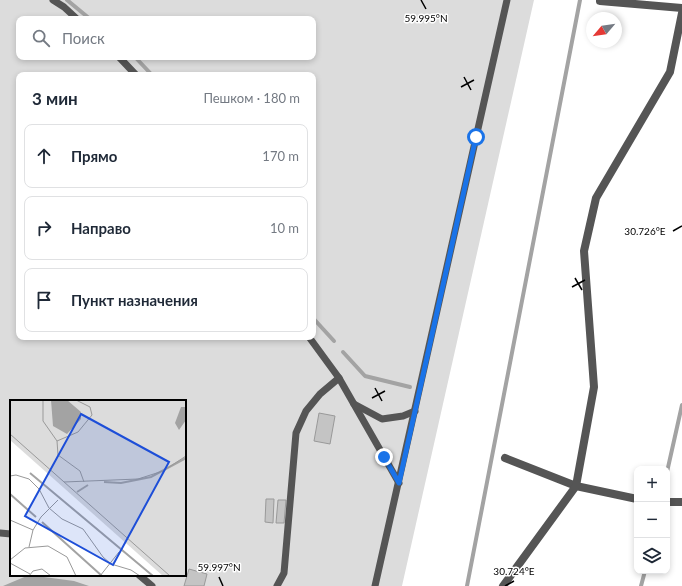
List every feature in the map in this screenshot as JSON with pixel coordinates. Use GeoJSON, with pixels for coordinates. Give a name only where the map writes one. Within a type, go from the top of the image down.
{"type":"FeatureCollection","features":[{"type":"Feature","properties":{"kind":"street"},"geometry":{"type":"LineString","coordinates":[[600,1],[682,8]]}},
{"type":"Feature","properties":{"kind":"street"},"geometry":{"type":"LineString","coordinates":[[503,586],[576,486],[594,387],[584,250],[596,198],[670,72],[682,13]]}},
{"type":"Feature","properties":{"kind":"street"},"geometry":{"type":"LineString","coordinates":[[505,458],[576,486],[634,498]]}},
{"type":"Feature","properties":{"kind":"street"},"geometry":{"type":"LineString","coordinates":[[670,502],[682,502]]}},
{"type":"Feature","properties":{"kind":"lane"},"geometry":{"type":"LineString","coordinates":[[53,0],[74,16]]}},
{"type":"Feature","properties":{"kind":"lane"},"geometry":{"type":"LineString","coordinates":[[375,586],[506,0]]}},
{"type":"Feature","properties":{"kind":"lane"},"geometry":{"type":"LineString","coordinates":[[122,60],[133,72]]}},
{"type":"Feature","properties":{"kind":"lane"},"geometry":{"type":"LineString","coordinates":[[311,340],[339,378],[399,483]]}},
{"type":"Feature","properties":{"kind":"lane"},"geometry":{"type":"LineString","coordinates":[[277,586],[284,573],[296,433],[306,411],[320,394],[339,378]]}},
{"type":"Feature","properties":{"kind":"lane"},"geometry":{"type":"LineString","coordinates":[[354,404],[382,419],[403,416],[415,411]]}},
{"type":"Feature","properties":{"kind":"lane"},"geometry":{"type":"LineString","coordinates":[[0,533],[10,534]]}},
{"type":"Feature","properties":{"kind":"lane"},"geometry":{"type":"LineString","coordinates":[[139,576],[152,586]]}},
{"type":"Feature","properties":{"kind":"shaded area"},"geometry":{"type":"Polygon","coordinates":[[[0,0],[534,0],[402,586],[0,586],[0,0]]]}},
{"type":"Feature","properties":{"kind":"shaded area"},"geometry":{"type":"Polygon","coordinates":[[[27,576],[36,576],[74,581],[89,586],[3,586],[27,576]]]}},
{"type":"Feature","properties":{"kind":"building"},"geometry":{"type":"Polygon","coordinates":[[[319,413],[335,416],[330,444],[314,441],[319,413]]]}},
{"type":"Feature","properties":{"kind":"building"},"geometry":{"type":"Polygon","coordinates":[[[266,499],[274,499],[273,523],[265,522],[266,499]]]}},
{"type":"Feature","properties":{"kind":"building"},"geometry":{"type":"Polygon","coordinates":[[[278,500],[286,500],[284,523],[276,523],[278,500]]]}},
{"type":"Feature","properties":{"kind":"building"},"geometry":{"type":"Polygon","coordinates":[[[189,569],[207,574],[204,586],[184,586],[189,569]]]}},
{"type":"Feature","properties":{"kind":"waterway"},"geometry":{"type":"LineString","coordinates":[[67,0],[86,16]]}},
{"type":"Feature","properties":{"kind":"waterway"},"geometry":{"type":"LineString","coordinates":[[467,586],[580,0]]}},
{"type":"Feature","properties":{"kind":"waterway"},"geometry":{"type":"LineString","coordinates":[[138,60],[149,72]]}},
{"type":"Feature","properties":{"kind":"waterway"},"geometry":{"type":"LineString","coordinates":[[316,321],[334,341]]}},
{"type":"Feature","properties":{"kind":"waterway"},"geometry":{"type":"LineString","coordinates":[[343,352],[365,376],[410,387]]}},
{"type":"Feature","properties":{"kind":"waterway"},"geometry":{"type":"LineString","coordinates":[[668,466],[682,405]]}},
{"type":"Feature","properties":{"kind":"waterway"},"geometry":{"type":"LineString","coordinates":[[641,586],[644,574]]}},
{"type":"Feature","properties":{"kind":"route"},"geometry":{"type":"LineString","coordinates":[[384,457],[399,483],[476,137]]}}]}
